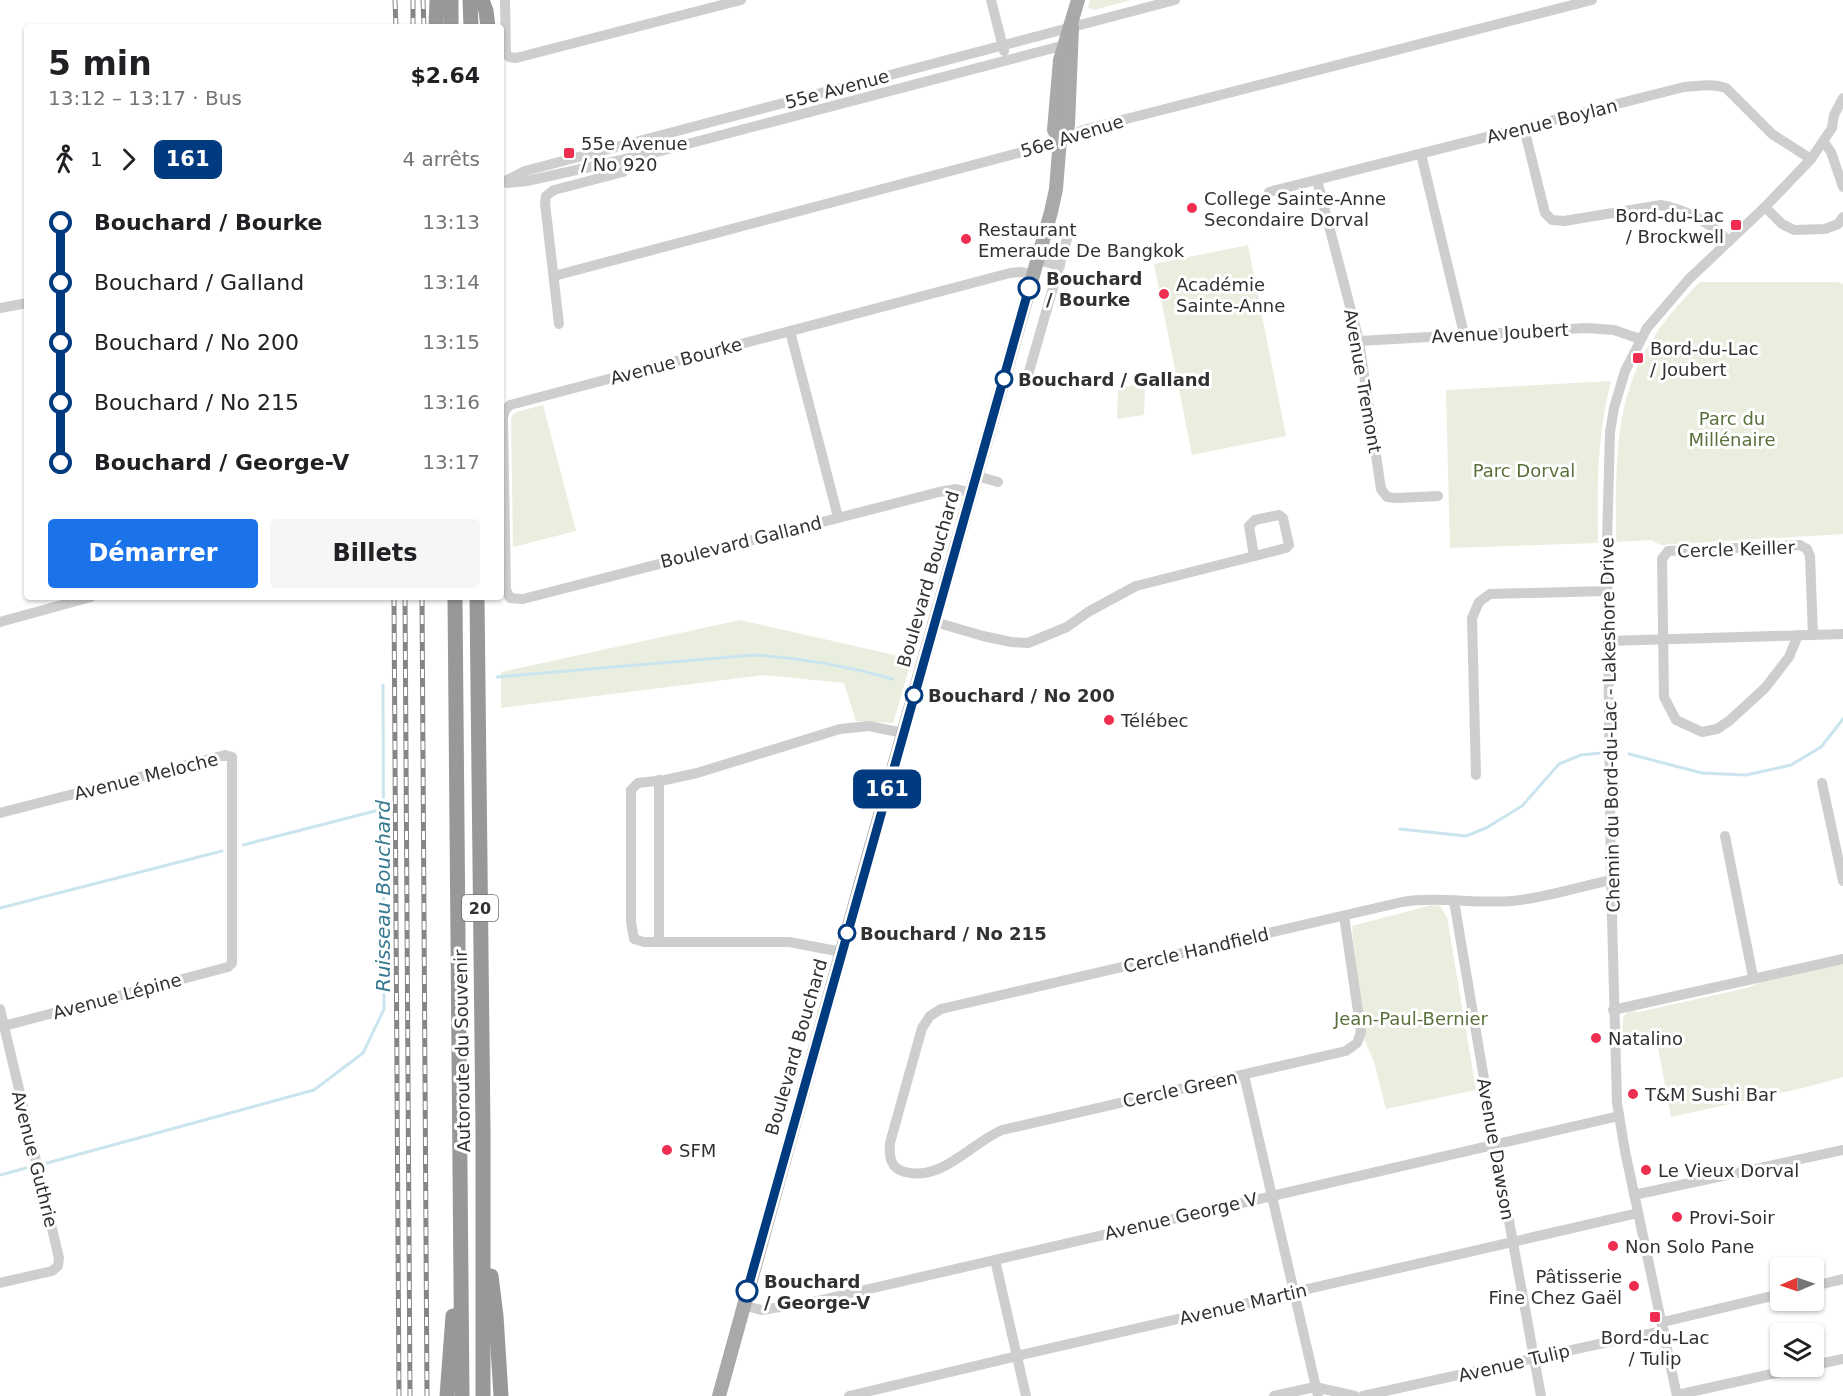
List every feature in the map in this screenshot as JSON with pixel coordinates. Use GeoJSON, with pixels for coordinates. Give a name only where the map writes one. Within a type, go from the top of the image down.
{"type":"FeatureCollection","features":[{"type":"Feature","properties":{"kind":"highway"},"geometry":{"type":"LineString","coordinates":[[436,24],[437,0]]}},
{"type":"Feature","properties":{"kind":"highway"},"geometry":{"type":"LineString","coordinates":[[451,0],[451,24]]}},
{"type":"Feature","properties":{"kind":"highway"},"geometry":{"type":"LineString","coordinates":[[470,0],[471,24]]}},
{"type":"Feature","properties":{"kind":"highway"},"geometry":{"type":"LineString","coordinates":[[482,0],[488,24]]}},
{"type":"Feature","properties":{"kind":"highway","name":"Autoroute du Souvenir"},"geometry":{"type":"LineString","coordinates":[[455,600],[462,1396]]}},
{"type":"Feature","properties":{"kind":"highway","name":"Autoroute du Souvenir"},"geometry":{"type":"LineString","coordinates":[[477,600],[484,1219],[483,1396]]}},
{"type":"Feature","properties":{"kind":"highway"},"geometry":{"type":"LineString","coordinates":[[447,1396],[461,1203]]}},
{"type":"Feature","properties":{"kind":"highway"},"geometry":{"type":"LineString","coordinates":[[484,1219],[496,1316],[501,1396]]}},
{"type":"Feature","properties":{"kind":"main road","name":"Boulevard Bouchard"},"geometry":{"type":"LineString","coordinates":[[719,1396],[903,733],[1038,260],[1056,189],[1060,139],[1068,125],[1068,44],[1078,0]]}},
{"type":"Feature","properties":{"kind":"street"},"geometry":{"type":"LineString","coordinates":[[506,0],[505,50],[507,56],[512,58],[741,0]]}},
{"type":"Feature","properties":{"kind":"street"},"geometry":{"type":"LineString","coordinates":[[991,0],[1006,60]]}},
{"type":"Feature","properties":{"kind":"street","name":"55e Avenue"},"geometry":{"type":"LineString","coordinates":[[504,182],[525,171],[1175,0]]}},
{"type":"Feature","properties":{"kind":"street","name":"56e Avenue"},"geometry":{"type":"LineString","coordinates":[[554,276],[1030,150],[1083,130],[1592,0]]}},
{"type":"Feature","properties":{"kind":"street","name":"55e Avenue"},"geometry":{"type":"LineString","coordinates":[[504,183],[527,181],[636,156],[1068,44]]}},
{"type":"Feature","properties":{"kind":"street","name":"Avenue Boylan"},"geometry":{"type":"LineString","coordinates":[[1269,192],[1684,87],[1718,85],[1733,93],[1772,134],[1811,159]]}},
{"type":"Feature","properties":{"kind":"street","name":"Chemin du Bord-du-Lac - Lakeshore Drive"},"geometry":{"type":"LineString","coordinates":[[1677,1396],[1619,1116],[1611,880],[1607,591],[1607,483],[1610,432],[1619,387],[1647,328],[1676,292],[1765,207],[1811,159],[1832,128],[1834,115],[1843,98]]}},
{"type":"Feature","properties":{"kind":"street","name":"Chemin du Bord-du-Lac - Lakeshore Drive"},"geometry":{"type":"LineString","coordinates":[[1832,128],[1843,120]]}},
{"type":"Feature","properties":{"kind":"street"},"geometry":{"type":"LineString","coordinates":[[1524,128],[1545,213],[1552,220],[1564,221],[1661,205],[1690,213],[1719,231],[1729,241]]}},
{"type":"Feature","properties":{"kind":"street"},"geometry":{"type":"LineString","coordinates":[[1824,142],[1832,152],[1843,187]]}},
{"type":"Feature","properties":{"kind":"street"},"geometry":{"type":"LineString","coordinates":[[1421,154],[1464,334]]}},
{"type":"Feature","properties":{"kind":"street","name":"55e Avenue"},"geometry":{"type":"LineString","coordinates":[[554,276],[545,203],[548,194],[554,190],[623,172],[636,156]]}},
{"type":"Feature","properties":{"kind":"street","name":"Avenue Tremont"},"geometry":{"type":"LineString","coordinates":[[1317,180],[1359,341],[1381,489],[1387,497],[1438,496]]}},
{"type":"Feature","properties":{"kind":"street"},"geometry":{"type":"LineString","coordinates":[[1765,207],[1782,224],[1794,230],[1832,227],[1843,217]]}},
{"type":"Feature","properties":{"kind":"street"},"geometry":{"type":"LineString","coordinates":[[1026,382],[1069,232]]}},
{"type":"Feature","properties":{"kind":"street"},"geometry":{"type":"LineString","coordinates":[[1038,260],[1060,266]]}},
{"type":"Feature","properties":{"kind":"street","name":"Avenue Bourke"},"geometry":{"type":"LineString","coordinates":[[504,415],[507,407],[514,403],[1010,273],[1034,274]]}},
{"type":"Feature","properties":{"kind":"street"},"geometry":{"type":"LineString","coordinates":[[554,276],[559,324]]}},
{"type":"Feature","properties":{"kind":"street"},"geometry":{"type":"LineString","coordinates":[[0,308],[24,304]]}},
{"type":"Feature","properties":{"kind":"street","name":"Avenue Joubert"},"geometry":{"type":"LineString","coordinates":[[1359,341],[1599,328],[1627,333],[1640,339]]}},
{"type":"Feature","properties":{"kind":"street"},"geometry":{"type":"LineString","coordinates":[[790,331],[838,517]]}},
{"type":"Feature","properties":{"kind":"street"},"geometry":{"type":"LineString","coordinates":[[977,476],[998,482]]}},
{"type":"Feature","properties":{"kind":"street","name":"Boulevard Galland"},"geometry":{"type":"LineString","coordinates":[[510,598],[523,599],[548,593],[949,489],[972,493]]}},
{"type":"Feature","properties":{"kind":"street","name":"Avenue Bourke"},"geometry":{"type":"LineString","coordinates":[[504,499],[505,580],[510,598]]}},
{"type":"Feature","properties":{"kind":"street"},"geometry":{"type":"LineString","coordinates":[[935,622],[983,636],[1028,643],[1067,627],[1136,586],[1286,548],[1289,545],[1283,518],[1279,515],[1255,520],[1249,526],[1254,556]]}},
{"type":"Feature","properties":{"kind":"street","name":"Cercle Keiller"},"geometry":{"type":"LineString","coordinates":[[1663,640],[1662,559],[1668,551],[1793,545],[1800,545],[1808,549],[1810,556],[1813,635]]}},
{"type":"Feature","properties":{"kind":"street"},"geometry":{"type":"LineString","coordinates":[[1476,775],[1472,618],[1479,602],[1490,594],[1607,591]]}},
{"type":"Feature","properties":{"kind":"street"},"geometry":{"type":"LineString","coordinates":[[0,622],[80,600]]}},
{"type":"Feature","properties":{"kind":"street"},"geometry":{"type":"LineString","coordinates":[[1608,641],[1843,634]]}},
{"type":"Feature","properties":{"kind":"street"},"geometry":{"type":"LineString","coordinates":[[1663,640],[1664,697],[1668,709],[1676,720],[1702,732],[1717,729],[1729,721],[1766,688],[1789,657],[1798,635]]}},
{"type":"Feature","properties":{"kind":"street"},"geometry":{"type":"LineString","coordinates":[[842,952],[789,942],[639,942],[632,935],[632,787],[638,783],[703,771],[840,729],[869,726],[903,733]]}},
{"type":"Feature","properties":{"kind":"street","name":"Avenue Meloche"},"geometry":{"type":"LineString","coordinates":[[0,813],[225,755],[232,757],[234,813],[232,963]]}},
{"type":"Feature","properties":{"kind":"street"},"geometry":{"type":"LineString","coordinates":[[659,780],[659,942]]}},
{"type":"Feature","properties":{"kind":"street"},"geometry":{"type":"LineString","coordinates":[[1822,783],[1843,881]]}},
{"type":"Feature","properties":{"kind":"street"},"geometry":{"type":"LineString","coordinates":[[1725,836],[1753,977]]}},
{"type":"Feature","properties":{"kind":"street","name":"Cercle Handfield"},"geometry":{"type":"LineString","coordinates":[[890,1158],[890,1143],[922,1028],[934,1012],[1417,899],[1511,901],[1611,880]]}},
{"type":"Feature","properties":{"kind":"street","name":"Avenue Dawson"},"geometry":{"type":"LineString","coordinates":[[1454,901],[1541,1396]]}},
{"type":"Feature","properties":{"kind":"street","name":"Cercle Green"},"geometry":{"type":"LineString","coordinates":[[890,1158],[893,1166],[898,1170],[910,1173],[933,1170],[953,1161],[990,1135],[1002,1130],[1346,1051],[1357,1043],[1361,1032],[1344,916]]}},
{"type":"Feature","properties":{"kind":"street"},"geometry":{"type":"LineString","coordinates":[[1614,1009],[1843,959]]}},
{"type":"Feature","properties":{"kind":"street","name":"Avenue Lépine"},"geometry":{"type":"LineString","coordinates":[[1,1026],[228,967],[232,963]]}},
{"type":"Feature","properties":{"kind":"street","name":"Avenue Guthrie"},"geometry":{"type":"LineString","coordinates":[[0,1009],[1,1026],[59,1258],[58,1266],[52,1271],[0,1283]]}},
{"type":"Feature","properties":{"kind":"street"},"geometry":{"type":"LineString","coordinates":[[1244,1075],[1317,1391]]}},
{"type":"Feature","properties":{"kind":"street","name":"Avenue George V"},"geometry":{"type":"LineString","coordinates":[[743,1305],[761,1310],[817,1302],[1619,1116]]}},
{"type":"Feature","properties":{"kind":"street"},"geometry":{"type":"LineString","coordinates":[[1634,1194],[1843,1150]]}},
{"type":"Feature","properties":{"kind":"street","name":"Avenue Martin"},"geometry":{"type":"LineString","coordinates":[[849,1396],[1638,1213]]}},
{"type":"Feature","properties":{"kind":"street"},"geometry":{"type":"LineString","coordinates":[[995,1260],[1026,1396]]}},
{"type":"Feature","properties":{"kind":"street"},"geometry":{"type":"LineString","coordinates":[[1824,1284],[1843,1280]]}},
{"type":"Feature","properties":{"kind":"street","name":"Avenue Tulip"},"geometry":{"type":"LineString","coordinates":[[1363,1396],[1535,1358],[1770,1297]]}},
{"type":"Feature","properties":{"kind":"street"},"geometry":{"type":"LineString","coordinates":[[1824,1363],[1843,1359]]}},
{"type":"Feature","properties":{"kind":"street"},"geometry":{"type":"LineString","coordinates":[[1677,1396],[1770,1375]]}},
{"type":"Feature","properties":{"kind":"street"},"geometry":{"type":"LineString","coordinates":[[1274,1396],[1317,1391],[1355,1396]]}},
{"type":"Feature","properties":{"kind":"green space"},"geometry":{"type":"Polygon","coordinates":[[[1090,0],[1131,0],[1094,10],[1088,7],[1090,0]]]}},
{"type":"Feature","properties":{"kind":"green space"},"geometry":{"type":"Polygon","coordinates":[[[1248,245],[1286,436],[1192,455],[1154,264],[1248,245]]]}},
{"type":"Feature","properties":{"kind":"green space","name":"Parc du Millénaire"},"geometry":{"type":"Polygon","coordinates":[[[1700,282],[1837,282],[1843,284],[1843,534],[1661,545],[1651,540],[1616,542],[1617,466],[1626,401],[1636,371],[1651,342],[1672,313],[1700,282]]]}},
{"type":"Feature","properties":{"kind":"green space","name":"Parc Dorval"},"geometry":{"type":"Polygon","coordinates":[[[1611,381],[1600,441],[1598,543],[1450,548],[1446,390],[1611,381]]]}},
{"type":"Feature","properties":{"kind":"green space"},"geometry":{"type":"Polygon","coordinates":[[[1136,383],[1141,384],[1145,390],[1144,415],[1117,419],[1118,387],[1127,387],[1136,383]]]}},
{"type":"Feature","properties":{"kind":"green space"},"geometry":{"type":"Polygon","coordinates":[[[543,405],[576,531],[513,547],[511,417],[516,412],[543,405]]]}},
{"type":"Feature","properties":{"kind":"green space"},"geometry":{"type":"Polygon","coordinates":[[[740,620],[912,659],[893,723],[856,721],[844,683],[764,675],[501,708],[501,672],[740,620]]]}},
{"type":"Feature","properties":{"kind":"green space","name":"Jean-Paul-Bernier"},"geometry":{"type":"Polygon","coordinates":[[[1432,905],[1440,906],[1447,917],[1476,1090],[1386,1109],[1374,1062],[1361,1032],[1352,926],[1432,905]]]}},
{"type":"Feature","properties":{"kind":"green space"},"geometry":{"type":"Polygon","coordinates":[[[1843,962],[1843,1077],[1671,1117],[1657,1042],[1622,1047],[1623,1018],[1628,1012],[1639,1012],[1747,988],[1769,978],[1843,962]]]}},
{"type":"Feature","properties":{"kind":"waterway","name":"Ruisseau Bouchard"},"geometry":{"type":"LineString","coordinates":[[497,677],[754,655],[824,663],[893,679]]}},
{"type":"Feature","properties":{"kind":"waterway","name":"Ruisseau Bouchard"},"geometry":{"type":"LineString","coordinates":[[47,1163],[314,1090],[363,1053],[384,1009],[383,685]]}},
{"type":"Feature","properties":{"kind":"waterway","name":"Ruisseau Bouchard"},"geometry":{"type":"LineString","coordinates":[[1629,754],[1702,773],[1746,775],[1791,765],[1821,747],[1843,719]]}},
{"type":"Feature","properties":{"kind":"waterway","name":"Ruisseau Bouchard"},"geometry":{"type":"LineString","coordinates":[[1400,829],[1466,836],[1486,828],[1522,806],[1559,764],[1581,755],[1601,753]]}},
{"type":"Feature","properties":{"kind":"waterway"},"geometry":{"type":"LineString","coordinates":[[243,845],[383,809]]}},
{"type":"Feature","properties":{"kind":"waterway"},"geometry":{"type":"LineString","coordinates":[[0,908],[222,851]]}},
{"type":"Feature","properties":{"kind":"waterway","name":"Ruisseau Bouchard"},"geometry":{"type":"LineString","coordinates":[[0,1175],[26,1168]]}},
{"type":"Feature","properties":{"kind":"railway"},"geometry":{"type":"LineString","coordinates":[[395,0],[396,24]]}},
{"type":"Feature","properties":{"kind":"railway"},"geometry":{"type":"LineString","coordinates":[[413,0],[413,24]]}},
{"type":"Feature","properties":{"kind":"railway"},"geometry":{"type":"LineString","coordinates":[[423,0],[424,24]]}},
{"type":"Feature","properties":{"kind":"railway"},"geometry":{"type":"LineString","coordinates":[[394,600],[399,1396]]}},
{"type":"Feature","properties":{"kind":"railway"},"geometry":{"type":"LineString","coordinates":[[405,600],[410,1396]]}},
{"type":"Feature","properties":{"kind":"railway"},"geometry":{"type":"LineString","coordinates":[[422,600],[427,1396]]}},
{"type":"Feature","properties":{"kind":"bus line","name":"161"},"geometry":{"type":"LineString","coordinates":[[747,1291],[1029,288]]}},
{"type":"Feature","properties":{"kind":"place","name":"55e Avenue / No 920"},"geometry":{"type":"Point","coordinates":[569,153]}},
{"type":"Feature","properties":{"kind":"place","name":"College Sainte-Anne Secondaire Dorval"},"geometry":{"type":"Point","coordinates":[1192,208]}},
{"type":"Feature","properties":{"kind":"place","name":"Bord-du-Lac / Brockwell"},"geometry":{"type":"Point","coordinates":[1736,225]}},
{"type":"Feature","properties":{"kind":"place","name":"Restaurant Emeraude De Bangkok"},"geometry":{"type":"Point","coordinates":[966,239]}},
{"type":"Feature","properties":{"kind":"place","name":"Bouchard / Bourke"},"geometry":{"type":"Point","coordinates":[1029,288]}},
{"type":"Feature","properties":{"kind":"place","name":"Académie Sainte-Anne"},"geometry":{"type":"Point","coordinates":[1164,294]}},
{"type":"Feature","properties":{"kind":"place","name":"Bord-du-Lac / Joubert"},"geometry":{"type":"Point","coordinates":[1638,358]}},
{"type":"Feature","properties":{"kind":"place","name":"Bouchard / Galland"},"geometry":{"type":"Point","coordinates":[1004,379]}},
{"type":"Feature","properties":{"kind":"place","name":"Bouchard / No 200"},"geometry":{"type":"Point","coordinates":[914,695]}},
{"type":"Feature","properties":{"kind":"place","name":"Télébec"},"geometry":{"type":"Point","coordinates":[1109,720]}},
{"type":"Feature","properties":{"kind":"place","name":"Bouchard / No 215"},"geometry":{"type":"Point","coordinates":[847,933]}},
{"type":"Feature","properties":{"kind":"place","name":"Natalino"},"geometry":{"type":"Point","coordinates":[1596,1038]}},
{"type":"Feature","properties":{"kind":"place","name":"T&M Sushi Bar"},"geometry":{"type":"Point","coordinates":[1633,1094]}},
{"type":"Feature","properties":{"kind":"place","name":"SFM"},"geometry":{"type":"Point","coordinates":[667,1150]}},
{"type":"Feature","properties":{"kind":"place","name":"Le Vieux Dorval"},"geometry":{"type":"Point","coordinates":[1646,1170]}},
{"type":"Feature","properties":{"kind":"place","name":"Provi-Soir"},"geometry":{"type":"Point","coordinates":[1677,1217]}},
{"type":"Feature","properties":{"kind":"place","name":"Non Solo Pane"},"geometry":{"type":"Point","coordinates":[1613,1246]}},
{"type":"Feature","properties":{"kind":"place","name":"Pâtisserie Fine Chez Gaël"},"geometry":{"type":"Point","coordinates":[1634,1286]}},
{"type":"Feature","properties":{"kind":"place","name":"Bouchard / George-V"},"geometry":{"type":"Point","coordinates":[747,1291]}},
{"type":"Feature","properties":{"kind":"place","name":"Bord-du-Lac / Tulip"},"geometry":{"type":"Point","coordinates":[1655,1317]}}]}
